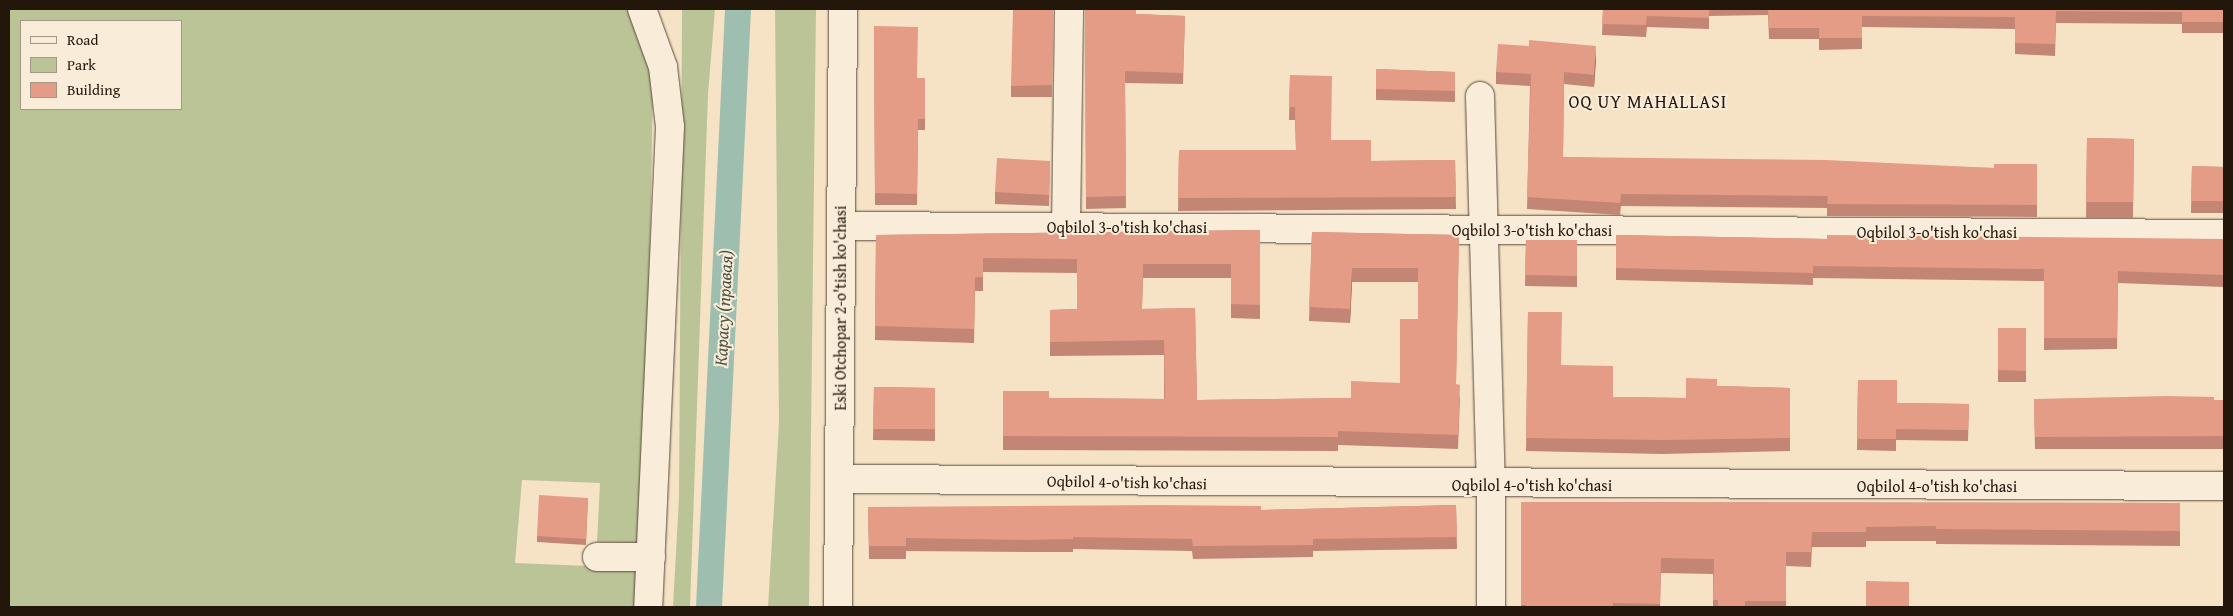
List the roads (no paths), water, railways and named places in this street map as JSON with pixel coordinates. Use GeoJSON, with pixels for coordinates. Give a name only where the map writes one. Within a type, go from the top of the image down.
{"type":"FeatureCollection","features":[{"type":"Feature","properties":{"kind":"street"},"geometry":{"type":"LineString","coordinates":[[642,9],[663,67],[670,127],[648,607]]}},
{"type":"Feature","properties":{"kind":"street","name":"Eski Otchopar 2-o'tish ko'chasi"},"geometry":{"type":"LineString","coordinates":[[838,607],[843,9]]}},
{"type":"Feature","properties":{"kind":"street"},"geometry":{"type":"LineString","coordinates":[[1066,227],[1069,9]]}},
{"type":"Feature","properties":{"kind":"street"},"geometry":{"type":"LineString","coordinates":[[1480,96],[1491,485],[1491,607]]}},
{"type":"Feature","properties":{"kind":"street","name":"Oqbilol 3-o'tish ko'chasi"},"geometry":{"type":"LineString","coordinates":[[841,226],[2224,234]]}},
{"type":"Feature","properties":{"kind":"street","name":"Oqbilol 4-o'tish ko'chasi"},"geometry":{"type":"LineString","coordinates":[[839,479],[1491,485],[2224,486]]}},
{"type":"Feature","properties":{"kind":"street"},"geometry":{"type":"LineString","coordinates":[[597,556],[651,557]]}},
{"type":"Feature","properties":{"kind":"waterway","name":"Карасу (правая)"},"geometry":{"type":"LineString","coordinates":[[709,607],[738,9]]}},
{"type":"Feature","properties":{"kind":"district","name":"OQ UY MAHALLASI"},"geometry":{"type":"Point","coordinates":[1648,102]}}]}
